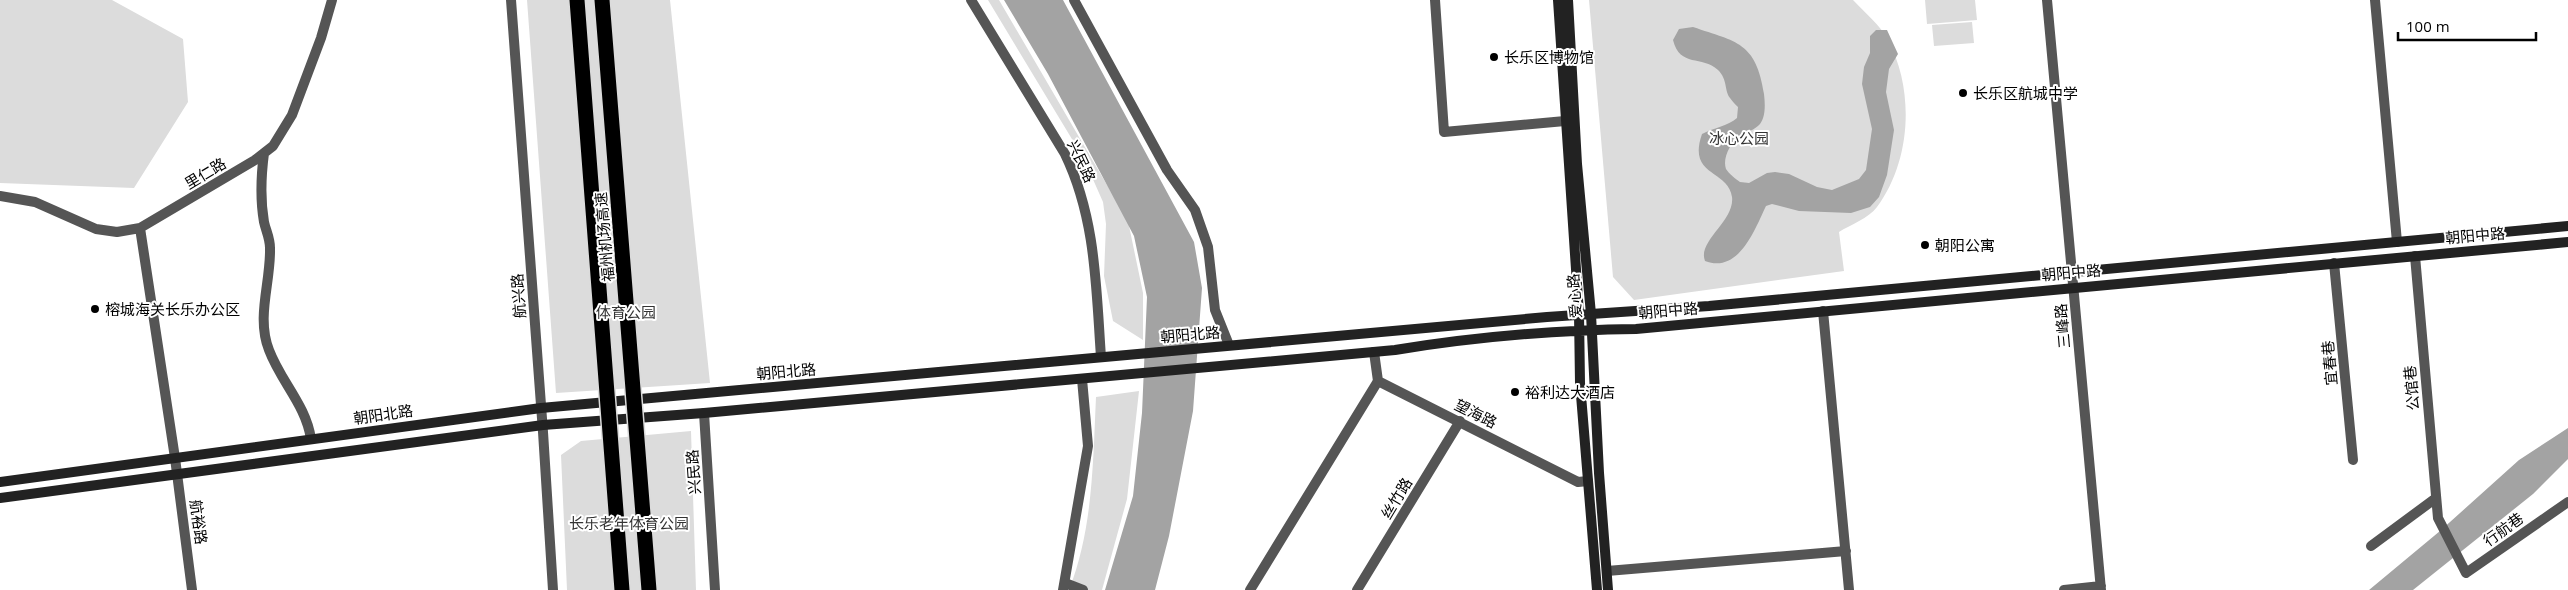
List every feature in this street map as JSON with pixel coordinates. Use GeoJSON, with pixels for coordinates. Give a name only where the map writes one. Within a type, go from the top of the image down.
{"type":"FeatureCollection","features":[{"type":"Feature","properties":{"kind":"highway","name":"福州机场高速"},"geometry":{"type":"LineString","coordinates":[[577,0],[622,590]]}},
{"type":"Feature","properties":{"kind":"highway","name":"福州机场高速"},"geometry":{"type":"LineString","coordinates":[[602,0],[649,590]]}},
{"type":"Feature","properties":{"kind":"main road","name":"爱心路"},"geometry":{"type":"LineString","coordinates":[[1558,0],[1578,330],[1597,590]]}},
{"type":"Feature","properties":{"kind":"main road","name":"爱心路"},"geometry":{"type":"LineString","coordinates":[[1568,0],[1577,164],[1591,314],[1599,473],[1608,590]]}},
{"type":"Feature","properties":{"kind":"main road","name":"朝阳中路"},"geometry":{"type":"LineString","coordinates":[[1578,314],[1709,306],[2568,226]]}},
{"type":"Feature","properties":{"kind":"main road"},"geometry":{"type":"LineString","coordinates":[[2397,242],[2398,257]]}},
{"type":"Feature","properties":{"kind":"main road","name":"朝阳中路"},"geometry":{"type":"LineString","coordinates":[[1578,330],[1636,329],[2568,242]]}},
{"type":"Feature","properties":{"kind":"main road"},"geometry":{"type":"LineString","coordinates":[[1780,298],[1782,315]]}},
{"type":"Feature","properties":{"kind":"main road","name":"朝阳北路"},"geometry":{"type":"LineString","coordinates":[[0,482],[541,408],[593,405],[1578,314]]}},
{"type":"Feature","properties":{"kind":"main road"},"geometry":{"type":"LineString","coordinates":[[0,498],[543,425],[704,413],[1374,352],[1449,341],[1578,330]]}},
{"type":"Feature","properties":{"kind":"street","name":"里仁路"},"geometry":{"type":"LineString","coordinates":[[0,196],[35,202],[96,229],[117,232],[140,228],[273,146],[292,115],[321,38],[332,0]]}},
{"type":"Feature","properties":{"kind":"street","name":"航兴路"},"geometry":{"type":"LineString","coordinates":[[512,0],[543,425],[552,590]]}},
{"type":"Feature","properties":{"kind":"street","name":"兴民路"},"geometry":{"type":"LineString","coordinates":[[971,0],[1064,154],[1077,180],[1094,248],[1101,357]]}},
{"type":"Feature","properties":{"kind":"street"},"geometry":{"type":"LineString","coordinates":[[1074,0],[1168,170],[1195,210],[1208,247],[1215,310],[1230,345]]}},
{"type":"Feature","properties":{"kind":"street"},"geometry":{"type":"LineString","coordinates":[[1435,0],[1444,132],[1565,121]]}},
{"type":"Feature","properties":{"kind":"street","name":"三峰路"},"geometry":{"type":"LineString","coordinates":[[2047,0],[2101,588]]}},
{"type":"Feature","properties":{"kind":"street"},"geometry":{"type":"LineString","coordinates":[[2375,0],[2397,242]]}},
{"type":"Feature","properties":{"kind":"street"},"geometry":{"type":"LineString","coordinates":[[264,153],[261,176],[263,212],[270,247],[264,311],[265,338],[278,373],[305,416],[311,439]]}},
{"type":"Feature","properties":{"kind":"street","name":"航裕路"},"geometry":{"type":"LineString","coordinates":[[140,228],[175,458],[192,590]]}},
{"type":"Feature","properties":{"kind":"street","name":"公馆巷"},"geometry":{"type":"LineString","coordinates":[[2415,256],[2438,518],[2460,563]]}},
{"type":"Feature","properties":{"kind":"street","name":"宜春巷"},"geometry":{"type":"LineString","coordinates":[[2334,263],[2353,460]]}},
{"type":"Feature","properties":{"kind":"street"},"geometry":{"type":"LineString","coordinates":[[1824,311],[1849,590]]}},
{"type":"Feature","properties":{"kind":"street"},"geometry":{"type":"LineString","coordinates":[[1250,590],[1378,381],[1374,352]]}},
{"type":"Feature","properties":{"kind":"street"},"geometry":{"type":"LineString","coordinates":[[1082,378],[1088,446],[1064,587],[1083,590]]}},
{"type":"Feature","properties":{"kind":"street","name":"望海路"},"geometry":{"type":"LineString","coordinates":[[1378,381],[1578,482],[1588,481]]}},
{"type":"Feature","properties":{"kind":"street","name":"兴民路"},"geometry":{"type":"LineString","coordinates":[[704,413],[715,590]]}},
{"type":"Feature","properties":{"kind":"street","name":"丝竹路"},"geometry":{"type":"LineString","coordinates":[[1357,590],[1460,421]]}},
{"type":"Feature","properties":{"kind":"street"},"geometry":{"type":"LineString","coordinates":[[2371,546],[2436,498]]}},
{"type":"Feature","properties":{"kind":"street","name":"行航巷"},"geometry":{"type":"LineString","coordinates":[[2460,563],[2466,574],[2568,502]]}},
{"type":"Feature","properties":{"kind":"street"},"geometry":{"type":"LineString","coordinates":[[1607,572],[1846,551]]}},
{"type":"Feature","properties":{"kind":"street"},"geometry":{"type":"LineString","coordinates":[[2064,590],[2101,588]]}},
{"type":"Feature","properties":{"kind":"green space"},"geometry":{"type":"Polygon","coordinates":[[[0,0],[112,0],[183,39],[188,102],[134,188],[0,183],[0,0]]]}},
{"type":"Feature","properties":{"kind":"green space","name":"体育公园"},"geometry":{"type":"Polygon","coordinates":[[[527,0],[670,0],[710,383],[556,393],[527,0]]]}},
{"type":"Feature","properties":{"kind":"green space"},"geometry":{"type":"Polygon","coordinates":[[[988,0],[999,0],[1128,221],[1143,293],[1143,340],[1113,321],[1104,276],[1106,224],[1103,202],[1084,159],[988,0]]]}},
{"type":"Feature","properties":{"kind":"green space","name":"冰心公园"},"geometry":{"type":"Polygon","coordinates":[[[1589,0],[1853,0],[1872,19],[1885,35],[1897,60],[1905,103],[1903,147],[1897,169],[1888,189],[1874,211],[1839,232],[1844,271],[1634,300],[1613,277],[1589,0]]]}},
{"type":"Feature","properties":{"kind":"green space"},"geometry":{"type":"Polygon","coordinates":[[[1925,0],[1975,0],[1977,20],[1927,24],[1925,0]]]}},
{"type":"Feature","properties":{"kind":"green space"},"geometry":{"type":"Polygon","coordinates":[[[1972,22],[1974,43],[1934,46],[1932,25],[1972,22]]]}},
{"type":"Feature","properties":{"kind":"green space"},"geometry":{"type":"Polygon","coordinates":[[[1139,391],[1127,499],[1102,590],[1069,590],[1077,567],[1087,519],[1096,397],[1139,391]]]}},
{"type":"Feature","properties":{"kind":"green space","name":"长乐老年体育公园"},"geometry":{"type":"Polygon","coordinates":[[[691,431],[696,590],[567,590],[561,455],[581,441],[691,431]]]}},
{"type":"Feature","properties":{"kind":"shaded area"},"geometry":{"type":"Polygon","coordinates":[[[1004,0],[1063,0],[1194,242],[1202,288],[1193,411],[1169,536],[1155,590],[1105,590],[1133,496],[1142,413],[1147,297],[1134,236],[1048,74],[1004,0]]]}},
{"type":"Feature","properties":{"kind":"shaded area"},"geometry":{"type":"Polygon","coordinates":[[[1693,27],[1722,36],[1742,47],[1750,54],[1756,64],[1760,77],[1765,101],[1763,117],[1758,126],[1740,136],[1731,146],[1725,160],[1727,171],[1740,182],[1749,183],[1767,173],[1775,172],[1789,174],[1817,187],[1832,190],[1859,179],[1866,170],[1872,129],[1862,84],[1864,67],[1870,53],[1870,36],[1876,30],[1887,30],[1898,54],[1889,69],[1886,92],[1894,130],[1887,175],[1879,197],[1870,207],[1851,213],[1799,211],[1772,204],[1766,206],[1751,237],[1736,255],[1727,261],[1717,263],[1705,261],[1704,253],[1706,246],[1728,214],[1732,197],[1724,181],[1710,171],[1700,158],[1699,148],[1702,134],[1737,118],[1738,107],[1728,95],[1723,77],[1718,70],[1705,63],[1686,58],[1676,49],[1673,40],[1679,29],[1693,27]]]}},
{"type":"Feature","properties":{"kind":"shaded area"},"geometry":{"type":"Polygon","coordinates":[[[2568,428],[2568,459],[2533,494],[2413,590],[2369,590],[2440,531],[2519,460],[2568,428]]]}},
{"type":"Feature","properties":{"kind":"place","name":"长乐区博物馆"},"geometry":{"type":"Point","coordinates":[1494,57]}},
{"type":"Feature","properties":{"kind":"place","name":"长乐区航城中学"},"geometry":{"type":"Point","coordinates":[1963,93]}},
{"type":"Feature","properties":{"kind":"place","name":"朝阳公寓"},"geometry":{"type":"Point","coordinates":[1925,245]}},
{"type":"Feature","properties":{"kind":"place","name":"榕城海关长乐办公区"},"geometry":{"type":"Point","coordinates":[95,309]}},
{"type":"Feature","properties":{"kind":"place","name":"裕利达大酒店"},"geometry":{"type":"Point","coordinates":[1515,392]}}]}
